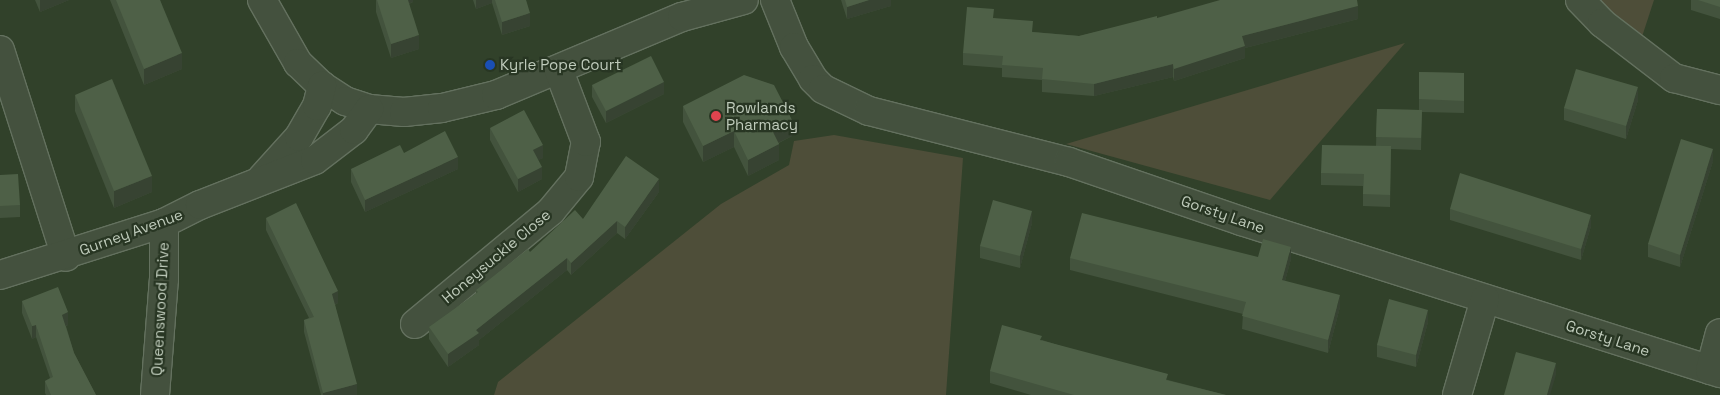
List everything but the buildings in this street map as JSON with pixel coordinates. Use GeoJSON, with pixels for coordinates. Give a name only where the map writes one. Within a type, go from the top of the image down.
{"type":"FeatureCollection","features":[{"type":"Feature","properties":{"kind":"street"},"geometry":{"type":"LineString","coordinates":[[262,0],[298,63],[322,86],[345,101],[369,109],[404,112],[442,108],[496,95],[559,71],[606,48],[682,17],[744,0]]}},
{"type":"Feature","properties":{"kind":"street","name":"Gorsty Lane"},"geometry":{"type":"LineString","coordinates":[[774,0],[794,47],[813,79],[844,101],[869,111],[1069,162],[1485,299],[1715,372]]}},
{"type":"Feature","properties":{"kind":"street"},"geometry":{"type":"LineString","coordinates":[[1580,0],[1602,23],[1674,78],[1720,90]]}},
{"type":"Feature","properties":{"kind":"street"},"geometry":{"type":"LineString","coordinates":[[0,50],[66,257]]}},
{"type":"Feature","properties":{"kind":"street","name":"Honeysuckle Close"},"geometry":{"type":"LineString","coordinates":[[415,324],[551,211],[579,177],[586,142],[559,71]]}},
{"type":"Feature","properties":{"kind":"street","name":"Gurney Avenue"},"geometry":{"type":"LineString","coordinates":[[260,181],[299,137],[317,106],[322,86]]}},
{"type":"Feature","properties":{"kind":"street","name":"Gurney Avenue"},"geometry":{"type":"LineString","coordinates":[[0,275],[66,257],[164,223],[260,181],[315,160],[354,130],[369,109]]}},
{"type":"Feature","properties":{"kind":"street","name":"Queenswood Drive"},"geometry":{"type":"LineString","coordinates":[[155,395],[164,279],[164,223]]}},
{"type":"Feature","properties":{"kind":"street"},"geometry":{"type":"LineString","coordinates":[[1457,395],[1485,299]]}},
{"type":"Feature","properties":{"kind":"street"},"geometry":{"type":"LineString","coordinates":[[1715,372],[1720,333]]}},
{"type":"Feature","properties":{"kind":"green space"},"geometry":{"type":"Polygon","coordinates":[[[1580,0],[1654,0],[1637,52],[1580,0]]]}},
{"type":"Feature","properties":{"kind":"green space"},"geometry":{"type":"Polygon","coordinates":[[[1405,43],[1270,200],[1066,144],[1405,43]]]}},
{"type":"Feature","properties":{"kind":"green space"},"geometry":{"type":"Polygon","coordinates":[[[834,135],[963,158],[946,395],[494,395],[498,382],[721,204],[789,165],[794,141],[834,135]]]}},
{"type":"Feature","properties":{"kind":"place","name":"Kyrle Pope Court"},"geometry":{"type":"Point","coordinates":[490,65]}},
{"type":"Feature","properties":{"kind":"place","name":"Rowlands Pharmacy"},"geometry":{"type":"Point","coordinates":[716,116]}}]}
